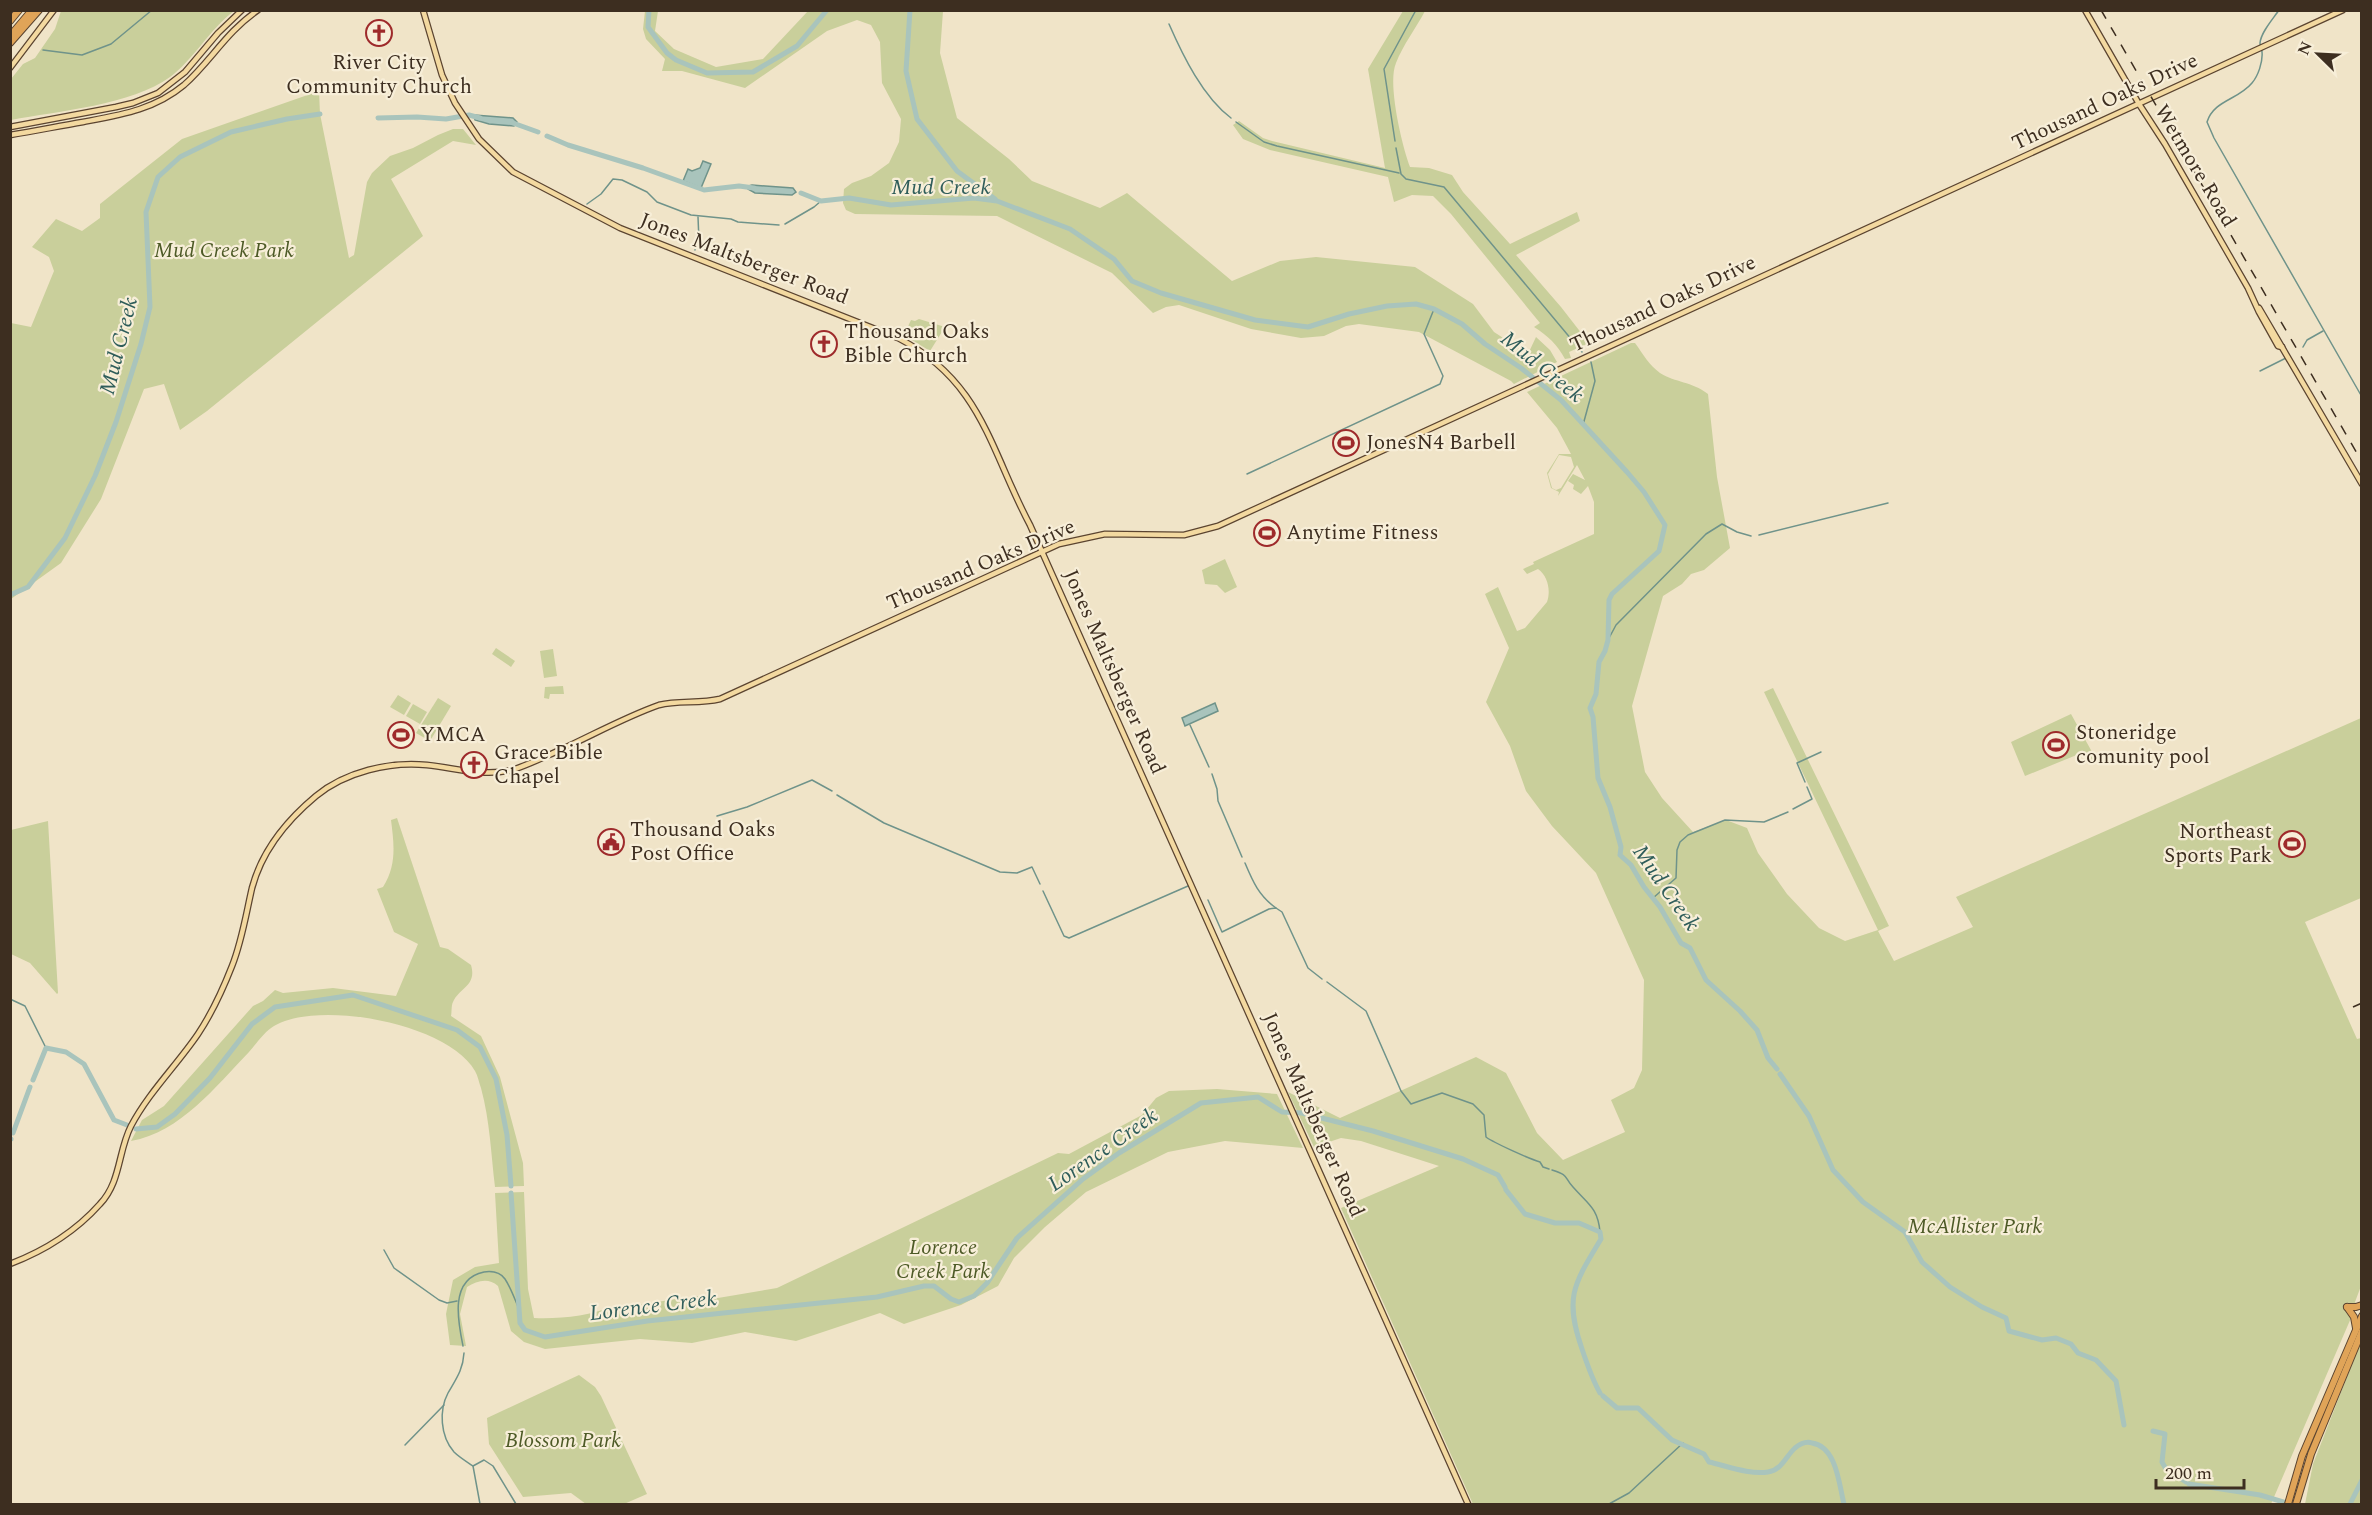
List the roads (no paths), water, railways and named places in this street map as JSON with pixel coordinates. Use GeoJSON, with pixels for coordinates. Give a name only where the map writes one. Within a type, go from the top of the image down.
{"type":"FeatureCollection","features":[{"type":"Feature","properties":{"kind":"highway"},"geometry":{"type":"LineString","coordinates":[[10,21],[19,10]]}},
{"type":"Feature","properties":{"kind":"highway"},"geometry":{"type":"LineString","coordinates":[[10,36],[32,10]]}},
{"type":"Feature","properties":{"kind":"highway"},"geometry":{"type":"LineString","coordinates":[[10,43],[39,10]]}},
{"type":"Feature","properties":{"kind":"highway"},"geometry":{"type":"LineString","coordinates":[[2288,1504],[2302,1456],[2359,1330],[2347,1307],[2361,1305]]}},
{"type":"Feature","properties":{"kind":"highway"},"geometry":{"type":"LineString","coordinates":[[2296,1504],[2311,1454],[2359,1330],[2361,1316]]}},
{"type":"Feature","properties":{"kind":"main road"},"geometry":{"type":"LineString","coordinates":[[10,68],[54,10]]}},
{"type":"Feature","properties":{"kind":"main road"},"geometry":{"type":"LineString","coordinates":[[10,127],[116,107],[147,98],[178,78],[218,33],[243,10]]}},
{"type":"Feature","properties":{"kind":"main road"},"geometry":{"type":"LineString","coordinates":[[10,135],[117,116],[153,105],[183,86],[229,34],[258,10]]}},
{"type":"Feature","properties":{"kind":"main road","name":"Jones Maltsberger Road"},"geometry":{"type":"LineString","coordinates":[[423,10],[442,75],[455,104],[469,126],[492,153],[513,172],[598,218],[888,333],[927,356],[958,384],[979,414],[1468,1504]]}},
{"type":"Feature","properties":{"kind":"main road","name":"Wetmore Road"},"geometry":{"type":"LineString","coordinates":[[2085,10],[2139,104],[2168,148],[2361,484]]}},
{"type":"Feature","properties":{"kind":"main road","name":"Thousand Oaks Drive"},"geometry":{"type":"LineString","coordinates":[[10,1264],[49,1247],[86,1218],[105,1199],[117,1173],[132,1125],[153,1091],[199,1032],[228,976],[241,939],[255,880],[269,849],[291,819],[318,795],[348,778],[372,770],[400,765],[424,765],[486,773],[518,768],[659,705],[720,699],[1071,540],[1094,535],[1169,536],[1207,529],[2343,10]]}},
{"type":"Feature","properties":{"kind":"main road"},"geometry":{"type":"LineString","coordinates":[[178,78],[183,86]]}},
{"type":"Feature","properties":{"kind":"main road"},"geometry":{"type":"LineString","coordinates":[[116,107],[117,116]]}},
{"type":"Feature","properties":{"kind":"main road"},"geometry":{"type":"LineString","coordinates":[[18,134],[24,124]]}},
{"type":"Feature","properties":{"kind":"water"},"geometry":{"type":"Polygon","coordinates":[[[474,115],[513,118],[517,122],[514,126],[489,124],[475,120],[474,115]]]}},
{"type":"Feature","properties":{"kind":"water"},"geometry":{"type":"Polygon","coordinates":[[[703,161],[711,164],[701,188],[683,181],[688,169],[692,171],[700,168],[703,161]]]}},
{"type":"Feature","properties":{"kind":"water"},"geometry":{"type":"Polygon","coordinates":[[[748,186],[793,188],[796,192],[792,195],[755,193],[748,189],[748,186]]]}},
{"type":"Feature","properties":{"kind":"water"},"geometry":{"type":"Polygon","coordinates":[[[1215,703],[1218,711],[1185,726],[1182,718],[1215,703]]]}},
{"type":"Feature","properties":{"kind":"waterway"},"geometry":{"type":"LineString","coordinates":[[43,50],[82,55],[111,44],[152,10]]}},
{"type":"Feature","properties":{"kind":"waterway"},"geometry":{"type":"LineString","coordinates":[[649,10],[648,27],[667,53],[676,60],[707,73],[753,72],[797,46],[827,10]]}},
{"type":"Feature","properties":{"kind":"waterway"},"geometry":{"type":"LineString","coordinates":[[910,10],[906,71],[917,119],[957,171],[995,199]]}},
{"type":"Feature","properties":{"kind":"waterway"},"geometry":{"type":"LineString","coordinates":[[1395,141],[1384,69],[1416,10]]}},
{"type":"Feature","properties":{"kind":"waterway"},"geometry":{"type":"LineString","coordinates":[[2279,10],[2261,39],[2262,60],[2254,80],[2246,89],[2215,109],[2207,122],[2362,397]]}},
{"type":"Feature","properties":{"kind":"waterway"},"geometry":{"type":"LineString","coordinates":[[1169,24],[1187,62],[1203,87],[1211,99],[1231,118]]}},
{"type":"Feature","properties":{"kind":"waterway","name":"Mud Creek"},"geometry":{"type":"LineString","coordinates":[[10,595],[28,587],[65,538],[95,476],[116,422],[141,344],[150,307],[146,212],[158,177],[180,157],[231,132],[320,114]]}},
{"type":"Feature","properties":{"kind":"waterway","name":"Mud Creek"},"geometry":{"type":"LineString","coordinates":[[378,118],[446,119],[469,115],[480,118]]}},
{"type":"Feature","properties":{"kind":"waterway"},"geometry":{"type":"LineString","coordinates":[[1236,122],[1264,142],[1399,173]]}},
{"type":"Feature","properties":{"kind":"waterway","name":"Mud Creek"},"geometry":{"type":"LineString","coordinates":[[513,123],[538,132]]}},
{"type":"Feature","properties":{"kind":"waterway","name":"Mud Creek"},"geometry":{"type":"LineString","coordinates":[[547,136],[704,190],[739,186],[754,188]]}},
{"type":"Feature","properties":{"kind":"waterway"},"geometry":{"type":"LineString","coordinates":[[1396,148],[1401,174],[1406,179],[1444,187],[1582,352]]}},
{"type":"Feature","properties":{"kind":"waterway"},"geometry":{"type":"LineString","coordinates":[[587,204],[601,194],[613,179],[622,180],[647,192],[657,202],[691,215],[779,225]]}},
{"type":"Feature","properties":{"kind":"waterway","name":"Mud Creek"},"geometry":{"type":"LineString","coordinates":[[801,193],[821,201],[849,198],[891,205],[974,198],[997,201],[1070,229],[1114,259],[1132,281],[1161,293],[1255,320],[1308,327],[1349,314],[1387,306],[1416,304],[1434,309],[1462,324],[1485,344],[1521,368],[1561,400],[1644,492],[1665,525],[1659,551],[1612,594],[1609,600],[1608,640],[1599,662],[1596,694],[1590,708],[1593,717],[1598,778],[1610,807],[1621,847],[1620,855],[1631,865],[1681,943],[1690,948],[1706,980],[1757,1030],[1768,1058],[1777,1069]]}},
{"type":"Feature","properties":{"kind":"waterway"},"geometry":{"type":"LineString","coordinates":[[785,224],[821,201]]}},
{"type":"Feature","properties":{"kind":"waterway"},"geometry":{"type":"LineString","coordinates":[[695,250],[699,241],[698,217]]}},
{"type":"Feature","properties":{"kind":"waterway"},"geometry":{"type":"LineString","coordinates":[[1247,474],[1440,384],[1443,376],[1424,334],[1434,309]]}},
{"type":"Feature","properties":{"kind":"waterway"},"geometry":{"type":"LineString","coordinates":[[2303,347],[2307,340],[2323,331]]}},
{"type":"Feature","properties":{"kind":"waterway"},"geometry":{"type":"LineString","coordinates":[[2260,371],[2286,358]]}},
{"type":"Feature","properties":{"kind":"waterway"},"geometry":{"type":"LineString","coordinates":[[1583,425],[1595,381],[1591,362]]}},
{"type":"Feature","properties":{"kind":"waterway"},"geometry":{"type":"LineString","coordinates":[[1759,535],[1888,503]]}},
{"type":"Feature","properties":{"kind":"waterway"},"geometry":{"type":"LineString","coordinates":[[1608,640],[1616,625],[1706,534],[1722,524],[1751,536]]}},
{"type":"Feature","properties":{"kind":"waterway"},"geometry":{"type":"LineString","coordinates":[[1190,725],[1209,767]]}},
{"type":"Feature","properties":{"kind":"waterway"},"geometry":{"type":"LineString","coordinates":[[1805,782],[1797,763],[1821,752]]}},
{"type":"Feature","properties":{"kind":"waterway"},"geometry":{"type":"LineString","coordinates":[[1212,774],[1218,801],[1242,857]]}},
{"type":"Feature","properties":{"kind":"waterway"},"geometry":{"type":"LineString","coordinates":[[717,816],[747,807],[812,780],[832,791]]}},
{"type":"Feature","properties":{"kind":"waterway"},"geometry":{"type":"LineString","coordinates":[[1793,809],[1812,799],[1807,787]]}},
{"type":"Feature","properties":{"kind":"waterway"},"geometry":{"type":"LineString","coordinates":[[837,795],[884,823],[1000,872],[1017,873],[1032,867],[1040,884]]}},
{"type":"Feature","properties":{"kind":"waterway"},"geometry":{"type":"LineString","coordinates":[[1653,898],[1676,878],[1677,850],[1680,842],[1688,835],[1725,820],[1764,822],[1788,812]]}},
{"type":"Feature","properties":{"kind":"waterway"},"geometry":{"type":"LineString","coordinates":[[1245,863],[1257,888],[1276,908]]}},
{"type":"Feature","properties":{"kind":"waterway"},"geometry":{"type":"LineString","coordinates":[[1043,891],[1064,936],[1069,938],[1188,886]]}},
{"type":"Feature","properties":{"kind":"waterway"},"geometry":{"type":"LineString","coordinates":[[1208,900],[1222,932],[1269,909],[1276,908],[1282,912],[1308,968],[1322,979]]}},
{"type":"Feature","properties":{"kind":"waterway"},"geometry":{"type":"LineString","coordinates":[[1327,982],[1366,1011],[1401,1091],[1411,1104],[1442,1093],[1473,1104],[1484,1115],[1486,1137],[1540,1162],[1543,1167],[1549,1169]]}},
{"type":"Feature","properties":{"kind":"waterway","name":"Lorence Creek"},"geometry":{"type":"LineString","coordinates":[[136,1129],[157,1127],[175,1114],[210,1078],[252,1024],[275,1007],[353,995],[457,1030],[480,1047],[496,1079],[507,1135],[511,1186]]}},
{"type":"Feature","properties":{"kind":"waterway"},"geometry":{"type":"LineString","coordinates":[[10,999],[25,1006],[46,1048]]}},
{"type":"Feature","properties":{"kind":"waterway","name":"Lorence Creek"},"geometry":{"type":"LineString","coordinates":[[33,1080],[46,1048],[66,1052],[84,1064],[114,1120],[127,1125]]}},
{"type":"Feature","properties":{"kind":"waterway","name":"Mud Creek"},"geometry":{"type":"LineString","coordinates":[[1780,1074],[1809,1116],[1833,1170],[1863,1202],[1905,1232],[1922,1262],[1950,1287],[1982,1307],[2006,1318],[2009,1331],[2042,1340],[2056,1338],[2071,1344],[2078,1353],[2096,1360],[2116,1381],[2124,1425]]}},
{"type":"Feature","properties":{"kind":"waterway","name":"Lorence Creek"},"geometry":{"type":"LineString","coordinates":[[13,1133],[30,1087]]}},
{"type":"Feature","properties":{"kind":"waterway","name":"Lorence Creek"},"geometry":{"type":"LineString","coordinates":[[511,1193],[520,1323],[525,1330],[545,1337],[647,1321],[877,1297],[924,1286],[934,1286],[959,1302],[974,1296],[987,1283],[1017,1238],[1083,1179],[1119,1153],[1201,1103],[1258,1097],[1282,1112],[1302,1113],[1373,1131],[1463,1159],[1498,1175],[1505,1187]]}},
{"type":"Feature","properties":{"kind":"waterway"},"geometry":{"type":"LineString","coordinates":[[1552,1170],[1564,1175],[1595,1212],[1600,1232]]}},
{"type":"Feature","properties":{"kind":"waterway","name":"Lorence Creek"},"geometry":{"type":"LineString","coordinates":[[1506,1190],[1525,1214],[1555,1223],[1579,1223],[1600,1232],[1601,1239],[1578,1280],[1573,1303],[1577,1331],[1600,1393]]}},
{"type":"Feature","properties":{"kind":"waterway"},"geometry":{"type":"LineString","coordinates":[[384,1250],[394,1268],[439,1300],[447,1303],[457,1301]]}},
{"type":"Feature","properties":{"kind":"waterway"},"geometry":{"type":"LineString","coordinates":[[463,1346],[458,1303],[465,1283],[473,1276],[484,1272],[495,1272],[501,1275],[519,1309]]}},
{"type":"Feature","properties":{"kind":"waterway"},"geometry":{"type":"LineString","coordinates":[[464,1353],[461,1369],[445,1400],[442,1423],[449,1446],[473,1466],[480,1504]]}},
{"type":"Feature","properties":{"kind":"waterway","name":"Lorence Creek"},"geometry":{"type":"LineString","coordinates":[[1603,1396],[1617,1408],[1638,1408],[1672,1440],[1704,1454],[1709,1462],[1738,1470],[1761,1473],[1773,1471],[1801,1444],[1810,1442],[1820,1446],[1827,1452],[1836,1468],[1844,1504]]}},
{"type":"Feature","properties":{"kind":"waterway"},"geometry":{"type":"LineString","coordinates":[[405,1445],[444,1405]]}},
{"type":"Feature","properties":{"kind":"waterway","name":"Mud Creek"},"geometry":{"type":"LineString","coordinates":[[2153,1431],[2165,1434],[2162,1462],[2166,1469],[2186,1482]]}},
{"type":"Feature","properties":{"kind":"waterway"},"geometry":{"type":"LineString","coordinates":[[1609,1504],[1629,1493],[1683,1443]]}},
{"type":"Feature","properties":{"kind":"waterway"},"geometry":{"type":"LineString","coordinates":[[473,1466],[484,1460],[493,1466],[516,1504]]}},
{"type":"Feature","properties":{"kind":"waterway","name":"Mud Creek"},"geometry":{"type":"LineString","coordinates":[[2350,1504],[2362,1480]]}},
{"type":"Feature","properties":{"kind":"waterway","name":"Mud Creek"},"geometry":{"type":"LineString","coordinates":[[2189,1484],[2260,1495],[2290,1504]]}},
{"type":"Feature","properties":{"kind":"railway"},"geometry":{"type":"LineString","coordinates":[[2101,10],[2362,462]]}},
{"type":"Feature","properties":{"kind":"railway"},"geometry":{"type":"LineString","coordinates":[[2353,1007],[2362,1003]]}},
{"type":"Feature","properties":{"kind":"place","name":"River City Community Church"},"geometry":{"type":"Point","coordinates":[379,33]}},
{"type":"Feature","properties":{"kind":"place","name":"Thousand Oaks Bible Church"},"geometry":{"type":"Point","coordinates":[824,344]}},
{"type":"Feature","properties":{"kind":"place","name":"JonesN4 Barbell"},"geometry":{"type":"Point","coordinates":[1346,443]}},
{"type":"Feature","properties":{"kind":"place","name":"Anytime Fitness"},"geometry":{"type":"Point","coordinates":[1267,533]}},
{"type":"Feature","properties":{"kind":"place","name":"YMCA"},"geometry":{"type":"Point","coordinates":[401,735]}},
{"type":"Feature","properties":{"kind":"place","name":"Stoneridge comunity pool"},"geometry":{"type":"Point","coordinates":[2056,745]}},
{"type":"Feature","properties":{"kind":"place","name":"Grace Bible Chapel"},"geometry":{"type":"Point","coordinates":[474,765]}},
{"type":"Feature","properties":{"kind":"place","name":"Thousand Oaks Post Office"},"geometry":{"type":"Point","coordinates":[611,842]}},
{"type":"Feature","properties":{"kind":"place","name":"Northeast Sports Park"},"geometry":{"type":"Point","coordinates":[2292,844]}},
{"type":"Feature","properties":{"kind":"park label","name":"Mud Creek Park"},"geometry":{"type":"Point","coordinates":[224,251]}},
{"type":"Feature","properties":{"kind":"park label","name":"McAllister Park"},"geometry":{"type":"Point","coordinates":[1975,1227]}},
{"type":"Feature","properties":{"kind":"park label","name":"Lorence Creek Park"},"geometry":{"type":"Point","coordinates":[943,1260]}},
{"type":"Feature","properties":{"kind":"park label","name":"Blossom Park"},"geometry":{"type":"Point","coordinates":[563,1441]}}]}
